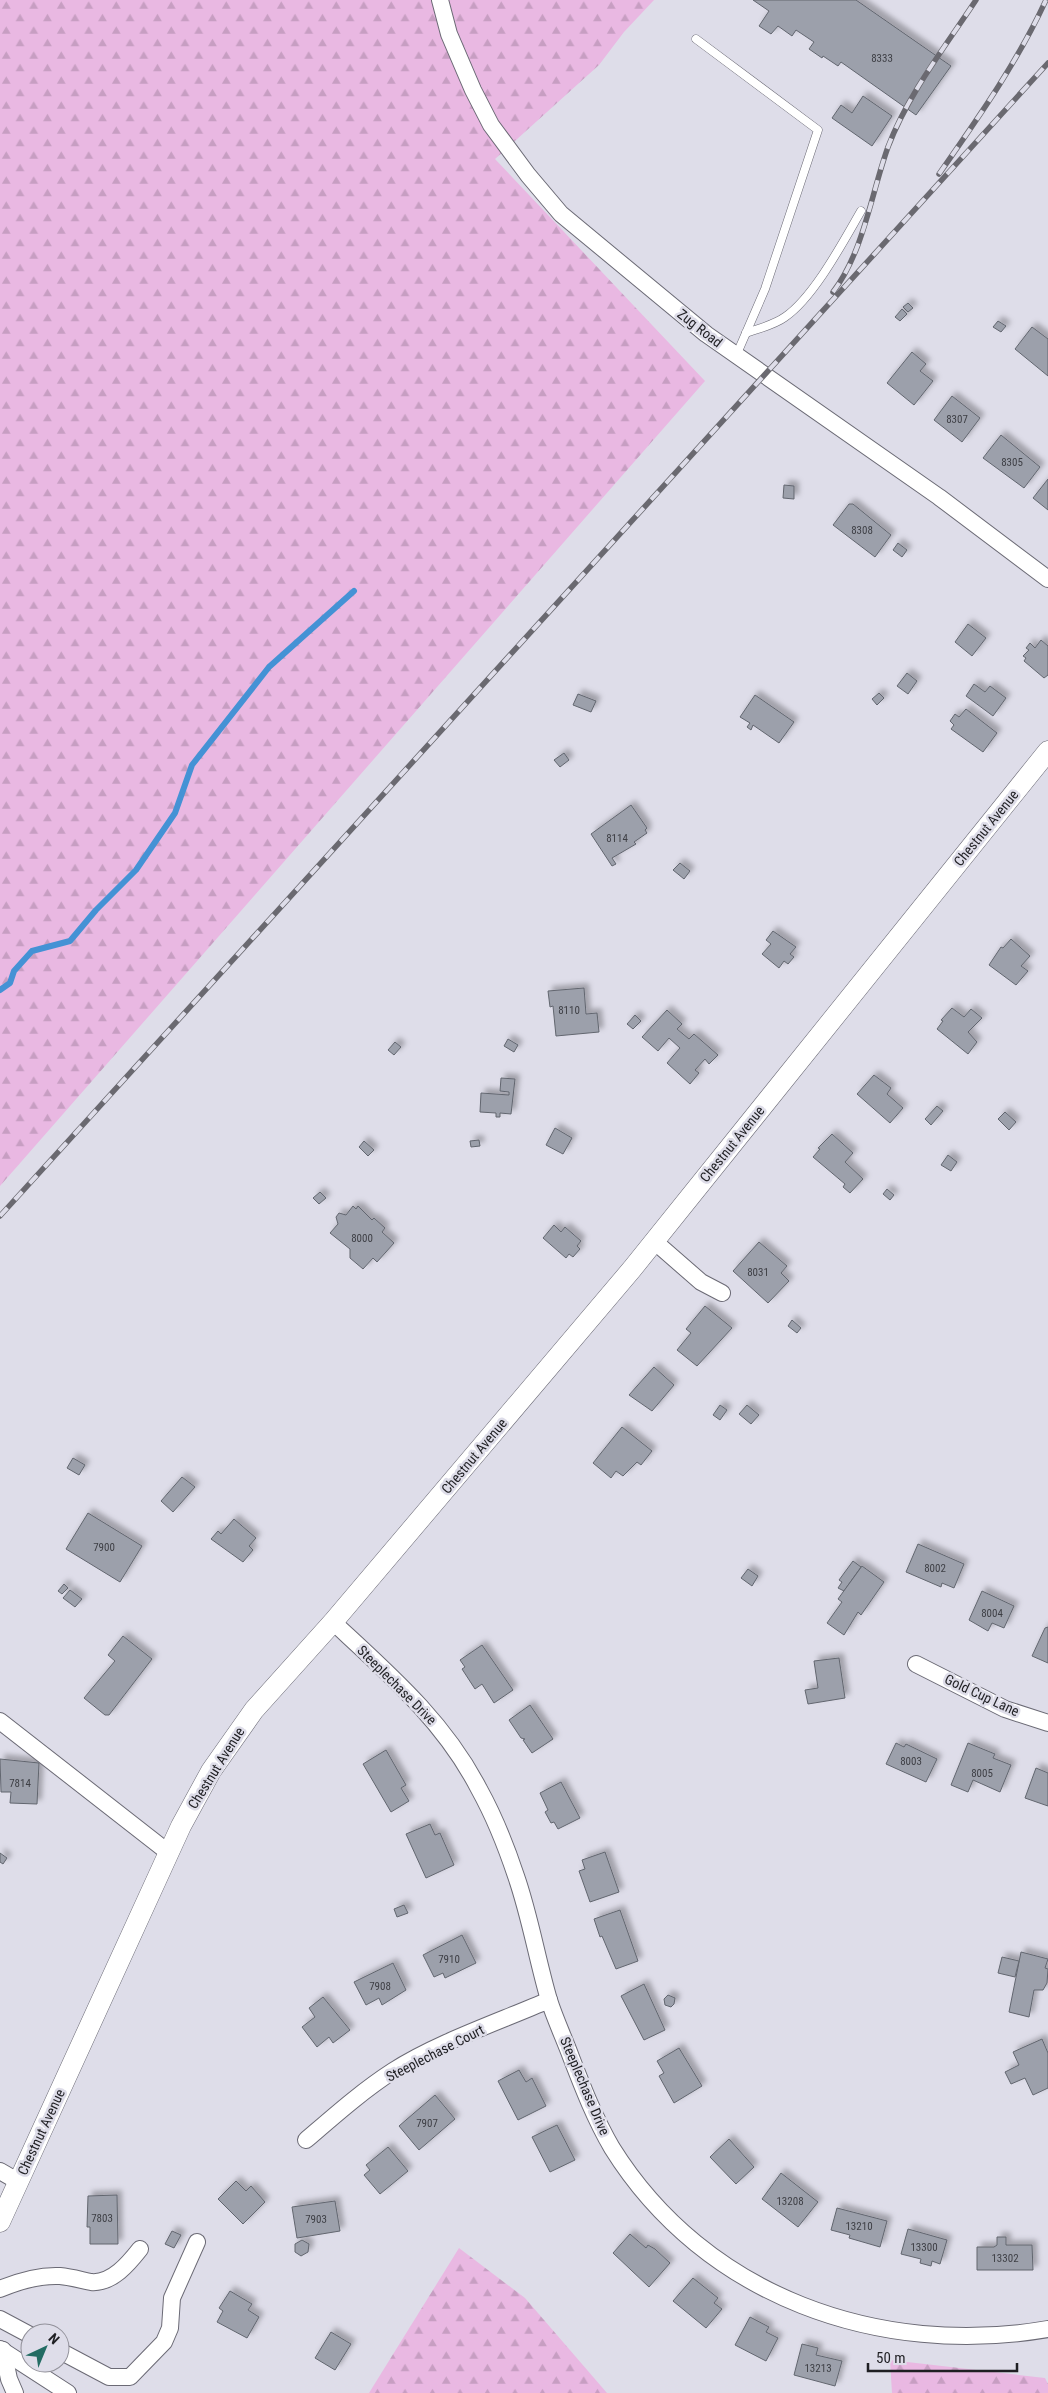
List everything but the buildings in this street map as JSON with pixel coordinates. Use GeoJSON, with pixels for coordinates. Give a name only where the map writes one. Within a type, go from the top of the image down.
{"type":"FeatureCollection","features":[{"type":"Feature","properties":{"kind":"street","name":"Zug Road"},"geometry":{"type":"LineString","coordinates":[[440,0],[450,34],[473,90],[491,125],[528,175],[561,214],[706,334],[939,497],[1048,579]]}},
{"type":"Feature","properties":{"kind":"street","name":"Chestnut Avenue"},"geometry":{"type":"LineString","coordinates":[[0,2222],[169,1853],[211,1771],[235,1734],[333,1622],[654,1241],[1048,751]]}},
{"type":"Feature","properties":{"kind":"street"},"geometry":{"type":"LineString","coordinates":[[654,1241],[701,1282],[722,1293]]}},
{"type":"Feature","properties":{"kind":"street","name":"Steeplechase Drive"},"geometry":{"type":"LineString","coordinates":[[333,1622],[423,1708],[458,1754],[480,1789],[517,1877],[549,2000],[592,2111],[613,2148],[633,2177],[663,2213],[699,2246],[734,2272],[774,2295],[816,2312],[861,2325],[904,2333],[960,2337],[1012,2335],[1048,2329]]}},
{"type":"Feature","properties":{"kind":"street","name":"Gold Cup Lane"},"geometry":{"type":"LineString","coordinates":[[916,1664],[1005,1709],[1048,1723]]}},
{"type":"Feature","properties":{"kind":"street"},"geometry":{"type":"LineString","coordinates":[[0,1722],[169,1853]]}},
{"type":"Feature","properties":{"kind":"street","name":"Steeplechase Court"},"geometry":{"type":"LineString","coordinates":[[306,2140],[345,2106],[393,2070],[549,2000]]}},
{"type":"Feature","properties":{"kind":"street"},"geometry":{"type":"LineString","coordinates":[[0,2171],[19,2182]]}},
{"type":"Feature","properties":{"kind":"street"},"geometry":{"type":"LineString","coordinates":[[70,2356],[109,2377],[130,2377],[164,2342],[170,2328],[172,2298],[197,2242]]}},
{"type":"Feature","properties":{"kind":"street"},"geometry":{"type":"LineString","coordinates":[[0,2289],[18,2282],[60,2276],[93,2282],[105,2280],[124,2268],[140,2249]]}},
{"type":"Feature","properties":{"kind":"street"},"geometry":{"type":"LineString","coordinates":[[0,2319],[20,2330]]}},
{"type":"Feature","properties":{"kind":"street"},"geometry":{"type":"LineString","coordinates":[[1,2350],[15,2393]]}},
{"type":"Feature","properties":{"kind":"street"},"geometry":{"type":"LineString","coordinates":[[1,2350],[68,2393]]}},
{"type":"Feature","properties":{"kind":"lane"},"geometry":{"type":"LineString","coordinates":[[696,39],[818,130],[765,289],[736,356]]}},
{"type":"Feature","properties":{"kind":"lane"},"geometry":{"type":"LineString","coordinates":[[746,333],[773,324],[786,317],[802,302],[862,211]]}},
{"type":"Feature","properties":{"kind":"green space"},"geometry":{"type":"Polygon","coordinates":[[[0,0],[654,0],[624,32],[599,65],[495,159],[705,381],[0,1186],[0,0]]]}},
{"type":"Feature","properties":{"kind":"green space"},"geometry":{"type":"Polygon","coordinates":[[[459,2248],[525,2298],[607,2393],[369,2393],[459,2248]]]}},
{"type":"Feature","properties":{"kind":"green space"},"geometry":{"type":"Polygon","coordinates":[[[890,2360],[1045,2378],[1048,2384],[1048,2393],[892,2393],[890,2360]]]}},
{"type":"Feature","properties":{"kind":"waterway"},"geometry":{"type":"LineString","coordinates":[[0,990],[10,983],[14,971],[32,951],[70,941],[96,910],[136,870],[175,813],[192,765],[269,667],[354,591]]}},
{"type":"Feature","properties":{"kind":"railway"},"geometry":{"type":"LineString","coordinates":[[833,292],[844,276],[860,240],[882,165],[896,127],[916,90],[976,0]]}},
{"type":"Feature","properties":{"kind":"railway"},"geometry":{"type":"LineString","coordinates":[[939,174],[1010,68],[1046,0]]}},
{"type":"Feature","properties":{"kind":"railway"},"geometry":{"type":"LineString","coordinates":[[0,1216],[1048,63]]}}]}
